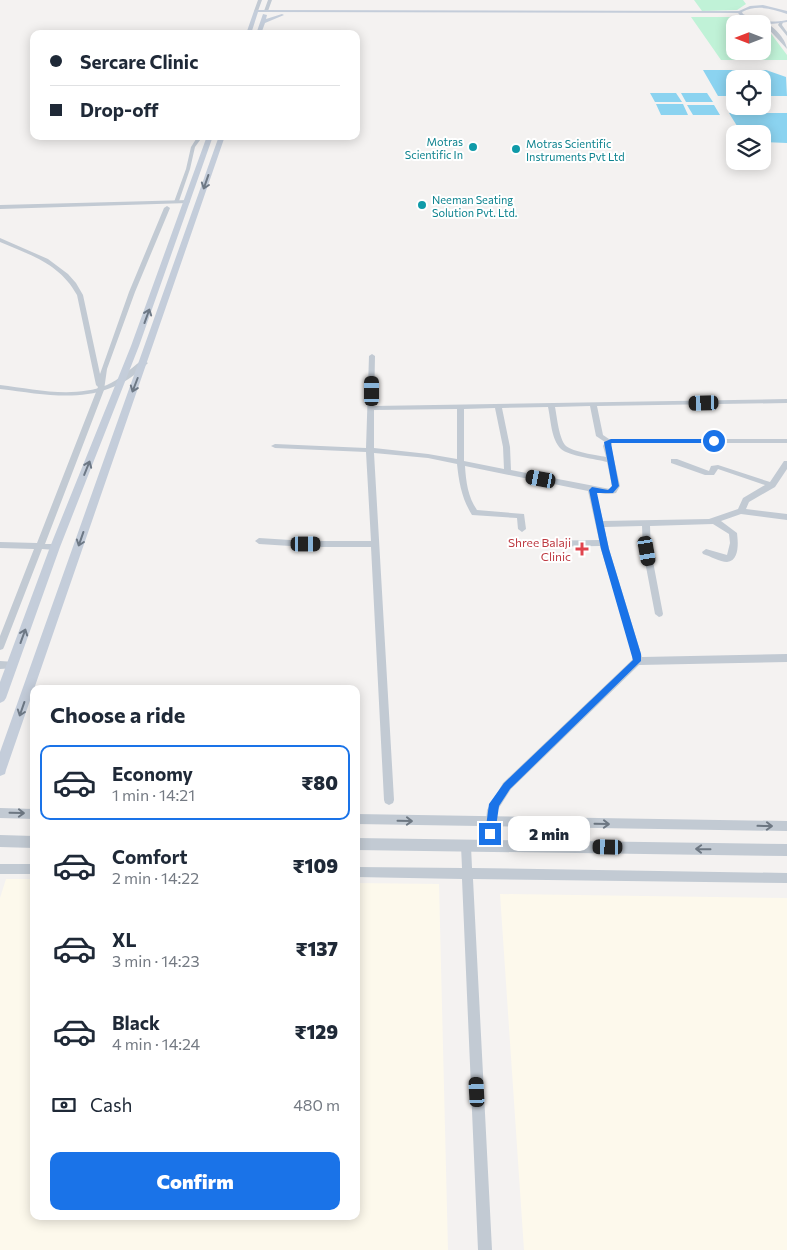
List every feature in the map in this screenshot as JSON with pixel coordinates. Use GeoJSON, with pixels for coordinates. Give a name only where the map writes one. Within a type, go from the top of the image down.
{"type":"FeatureCollection","features":[{"type":"Feature","properties":{"kind":"main road"},"geometry":{"type":"LineString","coordinates":[[760,0],[768,7]]}},
{"type":"Feature","properties":{"kind":"main road"},"geometry":{"type":"LineString","coordinates":[[749,1],[752,7]]}},
{"type":"Feature","properties":{"kind":"main road"},"geometry":{"type":"LineString","coordinates":[[267,7],[287,12],[726,18]]}},
{"type":"Feature","properties":{"kind":"main road"},"geometry":{"type":"LineString","coordinates":[[259,30],[267,7]]}},
{"type":"Feature","properties":{"kind":"main road"},"geometry":{"type":"LineString","coordinates":[[249,30],[255,12],[267,7],[287,12],[740,12],[752,7],[768,7],[786,12]]}},
{"type":"Feature","properties":{"kind":"main road"},"geometry":{"type":"LineString","coordinates":[[262,22],[287,12]]}},
{"type":"Feature","properties":{"kind":"main road"},"geometry":{"type":"LineString","coordinates":[[771,22],[784,21]]}},
{"type":"Feature","properties":{"kind":"main road"},"geometry":{"type":"LineString","coordinates":[[0,698],[55,547],[136,346],[209,140]]}},
{"type":"Feature","properties":{"kind":"main road"},"geometry":{"type":"LineString","coordinates":[[30,685],[221,140]]}},
{"type":"Feature","properties":{"kind":"main road"},"geometry":{"type":"LineString","coordinates":[[136,346],[149,346]]}},
{"type":"Feature","properties":{"kind":"main road"},"geometry":{"type":"LineString","coordinates":[[0,770],[30,685]]}},
{"type":"Feature","properties":{"kind":"street"},"geometry":{"type":"LineString","coordinates":[[255,12],[260,0]]}},
{"type":"Feature","properties":{"kind":"street"},"geometry":{"type":"LineString","coordinates":[[784,21],[780,25],[787,35]]}},
{"type":"Feature","properties":{"kind":"street"},"geometry":{"type":"LineString","coordinates":[[771,27],[787,48]]}},
{"type":"Feature","properties":{"kind":"street"},"geometry":{"type":"LineString","coordinates":[[176,201],[188,169],[193,147],[198,140]]}},
{"type":"Feature","properties":{"kind":"street"},"geometry":{"type":"LineString","coordinates":[[0,207],[176,201],[187,204]]}},
{"type":"Feature","properties":{"kind":"street"},"geometry":{"type":"LineString","coordinates":[[0,213],[167,208],[187,204]]}},
{"type":"Feature","properties":{"kind":"street"},"geometry":{"type":"LineString","coordinates":[[0,648],[100,390],[104,369],[132,292],[167,208]]}},
{"type":"Feature","properties":{"kind":"street"},"geometry":{"type":"LineString","coordinates":[[0,240],[48,262],[62,271],[76,285],[80,295],[100,390]]}},
{"type":"Feature","properties":{"kind":"street"},"geometry":{"type":"LineString","coordinates":[[372,356],[370,450],[389,800]]}},
{"type":"Feature","properties":{"kind":"street"},"geometry":{"type":"LineString","coordinates":[[0,387],[69,394],[100,390],[113,385],[144,363]]}},
{"type":"Feature","properties":{"kind":"street"},"geometry":{"type":"LineString","coordinates":[[371,408],[787,401]]}},
{"type":"Feature","properties":{"kind":"street"},"geometry":{"type":"LineString","coordinates":[[593,405],[600,436],[608,441],[787,441]]}},
{"type":"Feature","properties":{"kind":"street"},"geometry":{"type":"LineString","coordinates":[[551,406],[558,438],[564,448],[577,453],[610,460]]}},
{"type":"Feature","properties":{"kind":"street"},"geometry":{"type":"LineString","coordinates":[[461,407],[460,463],[469,506],[475,513],[521,516],[522,529]]}},
{"type":"Feature","properties":{"kind":"street"},"geometry":{"type":"LineString","coordinates":[[498,407],[503,433],[507,440],[507,472]]}},
{"type":"Feature","properties":{"kind":"street"},"geometry":{"type":"LineString","coordinates":[[275,446],[370,450],[428,456],[608,492],[615,490],[608,441]]}},
{"type":"Feature","properties":{"kind":"street"},"geometry":{"type":"LineString","coordinates":[[674,461],[708,473],[711,473],[714,468],[718,467],[772,485]]}},
{"type":"Feature","properties":{"kind":"street"},"geometry":{"type":"LineString","coordinates":[[741,511],[746,500],[772,485],[787,463]]}},
{"type":"Feature","properties":{"kind":"street"},"geometry":{"type":"LineString","coordinates":[[592,490],[603,543],[637,654],[637,661]]}},
{"type":"Feature","properties":{"kind":"street"},"geometry":{"type":"LineString","coordinates":[[599,524],[715,521],[741,511],[787,517]]}},
{"type":"Feature","properties":{"kind":"street"},"geometry":{"type":"LineString","coordinates":[[706,552],[727,559],[731,557],[734,543],[733,533],[715,521]]}},
{"type":"Feature","properties":{"kind":"street"},"geometry":{"type":"LineString","coordinates":[[646,524],[647,551],[659,614]]}},
{"type":"Feature","properties":{"kind":"street"},"geometry":{"type":"LineString","coordinates":[[259,541],[306,544],[376,544]]}},
{"type":"Feature","properties":{"kind":"street"},"geometry":{"type":"LineString","coordinates":[[529,544],[603,543]]}},
{"type":"Feature","properties":{"kind":"street"},"geometry":{"type":"LineString","coordinates":[[0,545],[55,547]]}},
{"type":"Feature","properties":{"kind":"street"},"geometry":{"type":"LineString","coordinates":[[489,846],[490,823],[494,804],[507,786],[637,661],[787,658]]}},
{"type":"Feature","properties":{"kind":"street"},"geometry":{"type":"LineString","coordinates":[[0,666],[12,666]]}},
{"type":"Feature","properties":{"kind":"street"},"geometry":{"type":"LineString","coordinates":[[0,813],[30,814]]}},
{"type":"Feature","properties":{"kind":"street"},"geometry":{"type":"LineString","coordinates":[[360,820],[787,826]]}},
{"type":"Feature","properties":{"kind":"street"},"geometry":{"type":"LineString","coordinates":[[0,841],[30,842]]}},
{"type":"Feature","properties":{"kind":"street"},"geometry":{"type":"LineString","coordinates":[[360,844],[787,850]]}},
{"type":"Feature","properties":{"kind":"street"},"geometry":{"type":"LineString","coordinates":[[466,846],[485,1250]]}},
{"type":"Feature","properties":{"kind":"street"},"geometry":{"type":"LineString","coordinates":[[0,869],[30,869]]}},
{"type":"Feature","properties":{"kind":"street"},"geometry":{"type":"LineString","coordinates":[[360,872],[787,878]]}},
{"type":"Feature","properties":{"kind":"shaded area"},"geometry":{"type":"Polygon","coordinates":[[[6,879],[30,879],[30,1220],[360,1220],[360,883],[439,884],[448,1250],[0,1250],[0,898],[6,879]]]}},
{"type":"Feature","properties":{"kind":"shaded area"},"geometry":{"type":"Polygon","coordinates":[[[500,894],[787,898],[787,1250],[524,1250],[500,894]]]}},
{"type":"Feature","properties":{"kind":"green space"},"geometry":{"type":"Polygon","coordinates":[[[694,0],[743,0],[746,4],[737,10],[702,11],[694,0]]]}},
{"type":"Feature","properties":{"kind":"green space"},"geometry":{"type":"Polygon","coordinates":[[[691,17],[726,17],[726,60],[721,60],[691,17]]]}},
{"type":"Feature","properties":{"kind":"green space"},"geometry":{"type":"Polygon","coordinates":[[[771,34],[787,55],[787,60],[771,60],[771,34]]]}},
{"type":"Feature","properties":{"kind":"water"},"geometry":{"type":"Polygon","coordinates":[[[703,70],[726,70],[726,96],[718,96],[703,70]]]}},
{"type":"Feature","properties":{"kind":"water"},"geometry":{"type":"Polygon","coordinates":[[[771,72],[786,77],[787,96],[771,96],[771,72]]]}},
{"type":"Feature","properties":{"kind":"water"},"geometry":{"type":"Polygon","coordinates":[[[650,93],[676,93],[682,102],[655,102],[650,93]]]}},
{"type":"Feature","properties":{"kind":"water"},"geometry":{"type":"Polygon","coordinates":[[[681,93],[707,93],[713,102],[686,102],[681,93]]]}},
{"type":"Feature","properties":{"kind":"water"},"geometry":{"type":"Polygon","coordinates":[[[656,104],[683,104],[688,115],[661,115],[656,104]]]}},
{"type":"Feature","properties":{"kind":"water"},"geometry":{"type":"Polygon","coordinates":[[[687,105],[714,105],[720,115],[693,115],[687,105]]]}},
{"type":"Feature","properties":{"kind":"water"},"geometry":{"type":"Polygon","coordinates":[[[787,113],[787,143],[771,142],[771,125],[736,125],[730,115],[787,113]]]}},
{"type":"Feature","properties":{"kind":"place","name":"Motras Scientific In"},"geometry":{"type":"Point","coordinates":[473,147]}},
{"type":"Feature","properties":{"kind":"place","name":"Motras Scientific Instruments Pvt Ltd"},"geometry":{"type":"Point","coordinates":[516,149]}},
{"type":"Feature","properties":{"kind":"place","name":"Neeman Seating Solution Pvt. Ltd."},"geometry":{"type":"Point","coordinates":[422,205]}},
{"type":"Feature","properties":{"kind":"place","name":"Shree Balaji Clinic"},"geometry":{"type":"Point","coordinates":[582,549]}},
{"type":"Feature","properties":{"kind":"route"},"geometry":{"type":"LineString","coordinates":[[490,834],[492,810],[500,794],[637,661],[637,654],[605,549],[592,490],[608,492],[615,490],[616,486],[607,442],[714,441]]}}]}
